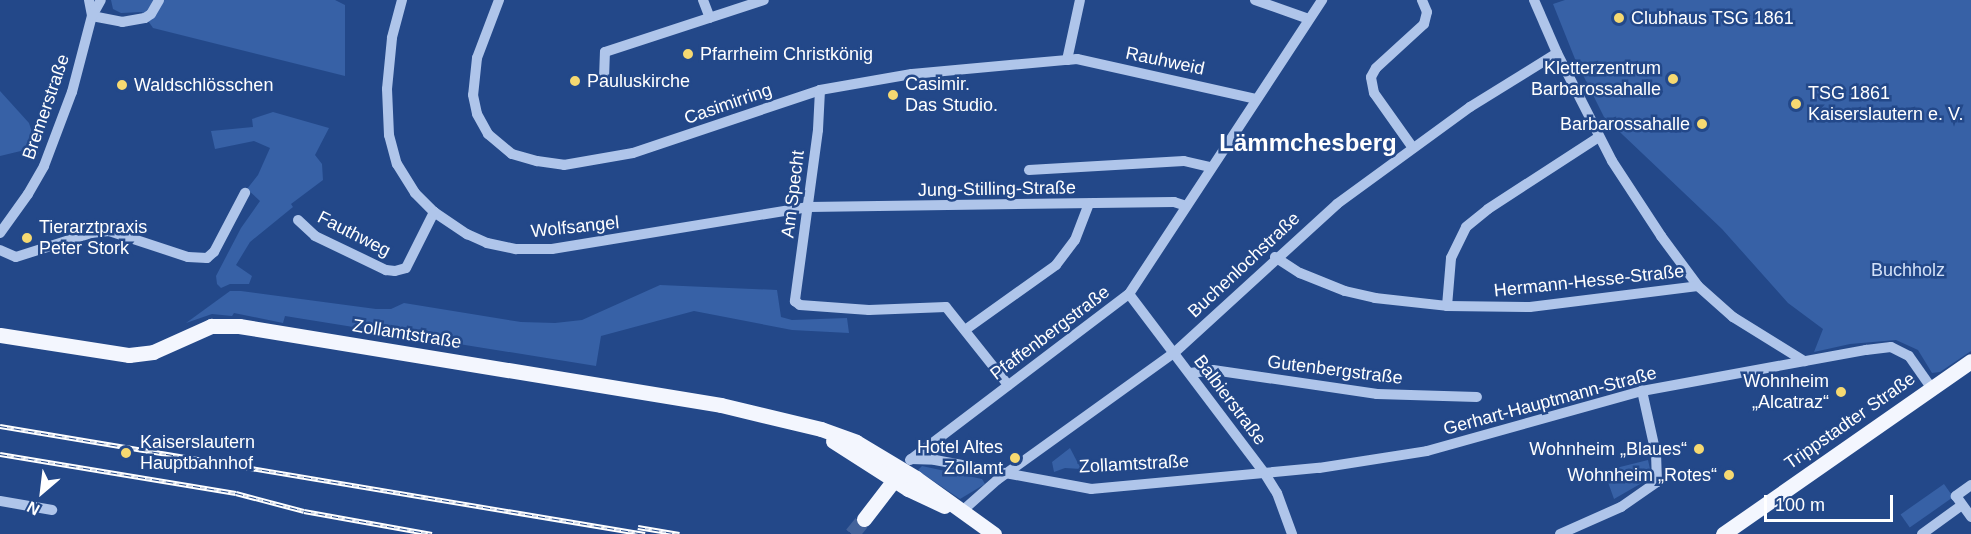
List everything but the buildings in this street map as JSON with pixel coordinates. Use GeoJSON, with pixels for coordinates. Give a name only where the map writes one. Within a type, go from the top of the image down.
{"type":"FeatureCollection","features":[{"type":"Feature","properties":{"kind":"main road","name":"Zollamtstraße"},"geometry":{"type":"LineString","coordinates":[[0,335],[137,355],[158,350],[204,328],[220,325],[239,326],[721,405],[821,429],[856,442],[902,469]]}},
{"type":"Feature","properties":{"kind":"main road","name":"Trippstadter Straße"},"geometry":{"type":"LineString","coordinates":[[1723,534],[1971,361]]}},
{"type":"Feature","properties":{"kind":"main road"},"geometry":{"type":"LineString","coordinates":[[864,519],[902,469],[994,534]]}},
{"type":"Feature","properties":{"kind":"street","name":"Bremerstraße"},"geometry":{"type":"LineString","coordinates":[[89,0],[92,16]]}},
{"type":"Feature","properties":{"kind":"street","name":"Bremerstraße"},"geometry":{"type":"LineString","coordinates":[[0,233],[28,194],[44,166],[72,92],[92,16],[101,0]]}},
{"type":"Feature","properties":{"kind":"street"},"geometry":{"type":"LineString","coordinates":[[92,16],[122,21],[145,18],[151,14],[159,0]]}},
{"type":"Feature","properties":{"kind":"street","name":"Wolfsangel"},"geometry":{"type":"LineString","coordinates":[[402,0],[392,38],[388,73],[389,135],[397,164],[405,178],[434,212],[459,230],[487,243],[516,249],[552,249],[775,210],[809,207]]}},
{"type":"Feature","properties":{"kind":"street","name":"Casimirring"},"geometry":{"type":"LineString","coordinates":[[499,0],[477,58],[473,83],[475,106],[488,134],[504,148],[526,159],[564,165],[613,158],[668,142],[820,90],[912,74],[1067,60]]}},
{"type":"Feature","properties":{"kind":"street"},"geometry":{"type":"LineString","coordinates":[[703,0],[710,18]]}},
{"type":"Feature","properties":{"kind":"street"},"geometry":{"type":"LineString","coordinates":[[604,79],[605,52],[764,0]]}},
{"type":"Feature","properties":{"kind":"street"},"geometry":{"type":"LineString","coordinates":[[1067,60],[1080,0]]}},
{"type":"Feature","properties":{"kind":"street"},"geometry":{"type":"LineString","coordinates":[[1255,0],[1309,19]]}},
{"type":"Feature","properties":{"kind":"street","name":"Pfaffenbergstraße"},"geometry":{"type":"LineString","coordinates":[[902,469],[934,441],[1129,294],[1210,167],[1322,0]]}},
{"type":"Feature","properties":{"kind":"street"},"geometry":{"type":"LineString","coordinates":[[1413,148],[1374,93],[1371,77],[1376,68],[1424,24],[1427,12],[1422,0]]}},
{"type":"Feature","properties":{"kind":"street"},"geometry":{"type":"LineString","coordinates":[[1534,0],[1599,138],[1661,236],[1698,286],[1733,317],[1804,362]]}},
{"type":"Feature","properties":{"kind":"street","name":"Buchenlochstraße"},"geometry":{"type":"LineString","coordinates":[[961,512],[997,480],[1008,476],[1174,352],[1275,257],[1337,204],[1520,74],[1557,53]]}},
{"type":"Feature","properties":{"kind":"street","name":"Rauhweid"},"geometry":{"type":"LineString","coordinates":[[1067,60],[1077,59],[1256,99]]}},
{"type":"Feature","properties":{"kind":"street","name":"Am Specht"},"geometry":{"type":"LineString","coordinates":[[820,90],[809,207],[795,301],[800,305],[835,309],[901,310],[940,305],[952,312],[966,330]]}},
{"type":"Feature","properties":{"kind":"street"},"geometry":{"type":"LineString","coordinates":[[1447,306],[1451,258],[1466,227],[1488,209],[1599,138]]}},
{"type":"Feature","properties":{"kind":"street"},"geometry":{"type":"LineString","coordinates":[[1029,170],[1184,161],[1210,167]]}},
{"type":"Feature","properties":{"kind":"street"},"geometry":{"type":"LineString","coordinates":[[0,250],[16,257],[91,233],[109,231],[188,257],[207,258],[214,252],[245,193]]}},
{"type":"Feature","properties":{"kind":"street","name":"Jung-Stilling-Straße"},"geometry":{"type":"LineString","coordinates":[[809,207],[1174,202],[1185,206]]}},
{"type":"Feature","properties":{"kind":"street"},"geometry":{"type":"LineString","coordinates":[[1008,385],[966,330],[1056,265],[1075,240],[1089,204]]}},
{"type":"Feature","properties":{"kind":"street","name":"Fauthweg"},"geometry":{"type":"LineString","coordinates":[[298,220],[315,236],[386,270],[395,271],[406,268],[434,212]]}},
{"type":"Feature","properties":{"kind":"street","name":"Hermann-Hesse-Straße"},"geometry":{"type":"LineString","coordinates":[[1275,257],[1300,273],[1344,291],[1375,298],[1447,306],[1530,307],[1698,286]]}},
{"type":"Feature","properties":{"kind":"street","name":"Balbierstraße"},"geometry":{"type":"LineString","coordinates":[[1129,294],[1265,474],[1276,493],[1292,534]]}},
{"type":"Feature","properties":{"kind":"street","name":"Gerhart-Hauptmann-Straße"},"geometry":{"type":"LineString","coordinates":[[1265,474],[1372,461],[1427,451],[1642,391],[1892,348],[1909,356],[1931,388]]}},
{"type":"Feature","properties":{"kind":"street","name":"Gutenbergstraße"},"geometry":{"type":"LineString","coordinates":[[1190,373],[1213,370],[1377,394],[1477,396]]}},
{"type":"Feature","properties":{"kind":"street"},"geometry":{"type":"LineString","coordinates":[[1560,534],[1621,507],[1657,482],[1656,454],[1642,391]]}},
{"type":"Feature","properties":{"kind":"street"},"geometry":{"type":"LineString","coordinates":[[934,441],[930,451],[935,460]]}},
{"type":"Feature","properties":{"kind":"street","name":"Zollamtstraße"},"geometry":{"type":"LineString","coordinates":[[902,469],[935,460],[1008,476],[1091,489],[1265,474]]}},
{"type":"Feature","properties":{"kind":"street"},"geometry":{"type":"LineString","coordinates":[[1971,485],[1956,496],[1971,517]]}},
{"type":"Feature","properties":{"kind":"street"},"geometry":{"type":"LineString","coordinates":[[0,501],[52,510]]}},
{"type":"Feature","properties":{"kind":"street"},"geometry":{"type":"LineString","coordinates":[[1922,534],[1962,505]]}},
{"type":"Feature","properties":{"kind":"green space"},"geometry":{"type":"Polygon","coordinates":[[[111,0],[335,0],[345,5],[345,76],[153,28],[142,12],[121,13],[113,9],[111,0]]]}},
{"type":"Feature","properties":{"kind":"green space","name":"TSG 1861 Kaiserslautern e. V."},"geometry":{"type":"Polygon","coordinates":[[[1565,0],[1971,0],[1971,351],[1940,372],[1932,373],[1918,350],[1896,340],[1850,344],[1814,352],[1823,329],[1788,303],[1722,229],[1604,117],[1575,59],[1553,4],[1565,0]]]}},
{"type":"Feature","properties":{"kind":"green space"},"geometry":{"type":"Polygon","coordinates":[[[0,91],[29,123],[39,154],[25,150],[0,156],[0,91]]]}},
{"type":"Feature","properties":{"kind":"green space"},"geometry":{"type":"Polygon","coordinates":[[[273,112],[329,128],[315,155],[322,164],[323,180],[291,204],[293,207],[250,242],[236,265],[252,276],[249,284],[230,284],[221,288],[217,284],[216,276],[241,228],[260,201],[247,189],[258,175],[270,148],[254,141],[215,149],[211,131],[253,127],[252,119],[273,112]]]}},
{"type":"Feature","properties":{"kind":"green space"},"geometry":{"type":"Polygon","coordinates":[[[660,285],[777,290],[781,317],[792,320],[847,318],[849,333],[792,330],[694,311],[601,336],[596,366],[285,316],[283,323],[234,313],[232,316],[212,314],[186,323],[230,291],[241,291],[376,309],[391,309],[404,303],[521,322],[555,323],[582,320],[660,285]]]}},
{"type":"Feature","properties":{"kind":"green space"},"geometry":{"type":"Polygon","coordinates":[[[1070,448],[1081,469],[1065,468],[1054,472],[1052,462],[1070,448]]]}},
{"type":"Feature","properties":{"kind":"green space"},"geometry":{"type":"Polygon","coordinates":[[[1648,460],[1650,469],[1644,472],[1647,480],[1614,499],[1604,471],[1648,460]]]}},
{"type":"Feature","properties":{"kind":"green space"},"geometry":{"type":"Polygon","coordinates":[[[922,466],[982,479],[985,484],[960,499],[920,472],[918,470],[922,466]]]}},
{"type":"Feature","properties":{"kind":"green space"},"geometry":{"type":"Polygon","coordinates":[[[1944,484],[1953,497],[1910,528],[1901,514],[1944,484]]]}},
{"type":"Feature","properties":{"kind":"tunnel"},"geometry":{"type":"LineString","coordinates":[[852,534],[864,519]]}},
{"type":"Feature","properties":{"kind":"railway"},"geometry":{"type":"LineString","coordinates":[[0,426],[645,534]]}},
{"type":"Feature","properties":{"kind":"railway"},"geometry":{"type":"LineString","coordinates":[[0,454],[236,493],[304,511],[432,534]]}},
{"type":"Feature","properties":{"kind":"railway"},"geometry":{"type":"LineString","coordinates":[[638,527],[679,534]]}},
{"type":"Feature","properties":{"kind":"place","name":"Clubhaus TSG 1861"},"geometry":{"type":"Point","coordinates":[1619,18]}},
{"type":"Feature","properties":{"kind":"place","name":"Pfarrheim Christkönig"},"geometry":{"type":"Point","coordinates":[688,54]}},
{"type":"Feature","properties":{"kind":"place","name":"Kletterzentrum Barbarossahalle"},"geometry":{"type":"Point","coordinates":[1673,79]}},
{"type":"Feature","properties":{"kind":"place","name":"Pauluskirche"},"geometry":{"type":"Point","coordinates":[575,81]}},
{"type":"Feature","properties":{"kind":"place","name":"Waldschlösschen"},"geometry":{"type":"Point","coordinates":[122,85]}},
{"type":"Feature","properties":{"kind":"place","name":"Casimir. Das Studio."},"geometry":{"type":"Point","coordinates":[893,95]}},
{"type":"Feature","properties":{"kind":"place","name":"TSG 1861 Kaiserslautern e. V."},"geometry":{"type":"Point","coordinates":[1796,104]}},
{"type":"Feature","properties":{"kind":"place","name":"Barbarossahalle"},"geometry":{"type":"Point","coordinates":[1702,124]}},
{"type":"Feature","properties":{"kind":"place","name":"Tierarztpraxis Peter Stork"},"geometry":{"type":"Point","coordinates":[27,238]}},
{"type":"Feature","properties":{"kind":"place","name":"Wohnheim „Alcatraz“"},"geometry":{"type":"Point","coordinates":[1841,392]}},
{"type":"Feature","properties":{"kind":"place","name":"Wohnheim „Blaues“"},"geometry":{"type":"Point","coordinates":[1699,449]}},
{"type":"Feature","properties":{"kind":"place","name":"Kaiserslautern Hauptbahnhof"},"geometry":{"type":"Point","coordinates":[126,453]}},
{"type":"Feature","properties":{"kind":"place","name":"Hotel Altes Zollamt"},"geometry":{"type":"Point","coordinates":[1015,458]}},
{"type":"Feature","properties":{"kind":"place","name":"Wohnheim „Rotes“"},"geometry":{"type":"Point","coordinates":[1729,475]}},
{"type":"Feature","properties":{"kind":"district","name":"Lämmchesberg"},"geometry":{"type":"Point","coordinates":[1308,143]}},
{"type":"Feature","properties":{"kind":"park label","name":"Buchholz"},"geometry":{"type":"Point","coordinates":[1908,270]}}]}
